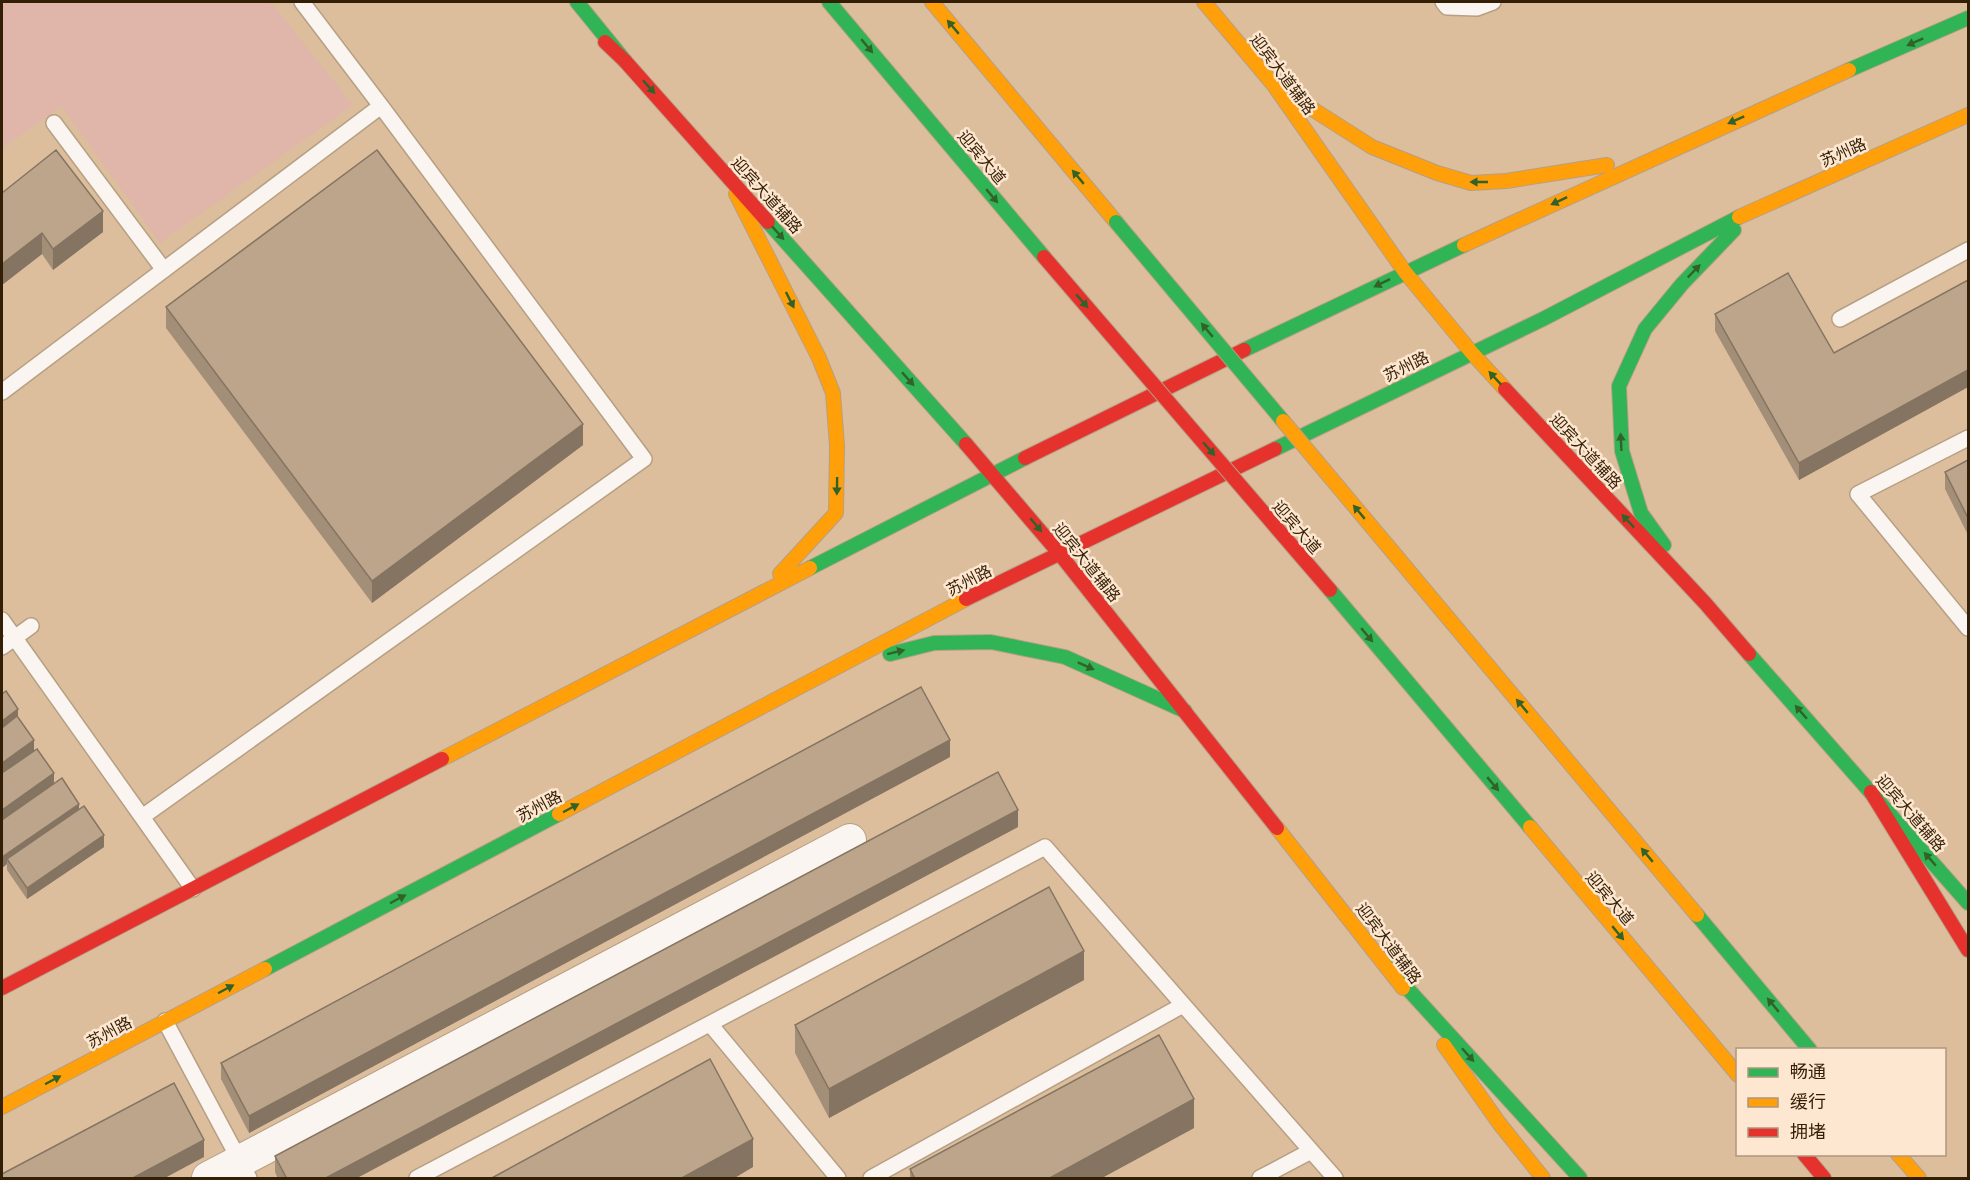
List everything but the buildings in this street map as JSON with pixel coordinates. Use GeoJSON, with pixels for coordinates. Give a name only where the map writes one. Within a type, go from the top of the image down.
{"type":"FeatureCollection","features":[{"type":"Feature","properties":{"kind":"main road","name":"迎宾大道辅路"},"geometry":{"type":"LineString","coordinates":[[563,2],[626,61],[993,475],[1059,553],[1386,965],[1499,1123],[1543,1179]]}},
{"type":"Feature","properties":{"kind":"main road"},"geometry":{"type":"LineString","coordinates":[[577,2],[626,61]]}},
{"type":"Feature","properties":{"kind":"main road","name":"迎宾大道"},"geometry":{"type":"LineString","coordinates":[[829,2],[1330,590],[1736,1074]]}},
{"type":"Feature","properties":{"kind":"main road"},"geometry":{"type":"LineString","coordinates":[[932,2],[1808,1048]]}},
{"type":"Feature","properties":{"kind":"main road","name":"迎宾大道辅路"},"geometry":{"type":"LineString","coordinates":[[1204,2],[1273,84],[1405,272],[1472,353],[1705,603],[1968,903]]}},
{"type":"Feature","properties":{"kind":"main road"},"geometry":{"type":"LineString","coordinates":[[2,988],[900,520],[1405,272],[1661,153],[1968,18]]}},
{"type":"Feature","properties":{"kind":"main road"},"geometry":{"type":"LineString","coordinates":[[1273,84],[1372,147],[1437,173],[1471,183],[1506,181],[1577,171],[1661,153]]}},
{"type":"Feature","properties":{"kind":"main road","name":"苏州路"},"geometry":{"type":"LineString","coordinates":[[2,1107],[839,666],[1059,553],[1543,319],[1753,210],[1968,115]]}},
{"type":"Feature","properties":{"kind":"main road"},"geometry":{"type":"LineString","coordinates":[[725,173],[819,358],[833,393],[837,445],[836,513],[762,593]]}},
{"type":"Feature","properties":{"kind":"main road"},"geometry":{"type":"LineString","coordinates":[[1705,603],[1641,513],[1622,451],[1619,386],[1645,329],[1682,284],[1753,210]]}},
{"type":"Feature","properties":{"kind":"main road"},"geometry":{"type":"LineString","coordinates":[[839,666],[934,643],[991,642],[1065,657],[1185,711]]}},
{"type":"Feature","properties":{"kind":"main road"},"geometry":{"type":"LineString","coordinates":[[1871,792],[1968,950]]}},
{"type":"Feature","properties":{"kind":"main road"},"geometry":{"type":"LineString","coordinates":[[1386,965],[1580,1179]]}},
{"type":"Feature","properties":{"kind":"main road"},"geometry":{"type":"LineString","coordinates":[[1805,1156],[1824,1179]]}},
{"type":"Feature","properties":{"kind":"main road"},"geometry":{"type":"LineString","coordinates":[[1899,1156],[1918,1179]]}},
{"type":"Feature","properties":{"kind":"street"},"geometry":{"type":"LineString","coordinates":[[208,1179],[245,1170],[850,840]]}},
{"type":"Feature","properties":{"kind":"lane"},"geometry":{"type":"LineString","coordinates":[[142,817],[644,459],[302,2]]}},
{"type":"Feature","properties":{"kind":"lane"},"geometry":{"type":"LineString","coordinates":[[1443,2],[1447,8],[1477,8],[1493,2]]}},
{"type":"Feature","properties":{"kind":"lane"},"geometry":{"type":"LineString","coordinates":[[2,392],[381,106]]}},
{"type":"Feature","properties":{"kind":"lane"},"geometry":{"type":"LineString","coordinates":[[54,123],[164,270]]}},
{"type":"Feature","properties":{"kind":"lane"},"geometry":{"type":"LineString","coordinates":[[1840,319],[1968,250]]}},
{"type":"Feature","properties":{"kind":"lane"},"geometry":{"type":"LineString","coordinates":[[1968,438],[1858,494],[1968,628]]}},
{"type":"Feature","properties":{"kind":"lane"},"geometry":{"type":"LineString","coordinates":[[2,620],[193,889]]}},
{"type":"Feature","properties":{"kind":"lane"},"geometry":{"type":"LineString","coordinates":[[2,647],[31,626]]}},
{"type":"Feature","properties":{"kind":"lane"},"geometry":{"type":"LineString","coordinates":[[417,1179],[1045,847],[1335,1179]]}},
{"type":"Feature","properties":{"kind":"lane"},"geometry":{"type":"LineString","coordinates":[[871,1179],[1183,1005]]}},
{"type":"Feature","properties":{"kind":"lane"},"geometry":{"type":"LineString","coordinates":[[165,1021],[245,1170]]}},
{"type":"Feature","properties":{"kind":"lane"},"geometry":{"type":"LineString","coordinates":[[710,1024],[838,1179]]}},
{"type":"Feature","properties":{"kind":"lane"},"geometry":{"type":"LineString","coordinates":[[1260,1179],[1311,1151]]}},
{"type":"Feature","properties":{"kind":"shaded area"},"geometry":{"type":"Polygon","coordinates":[[[2,2],[271,2],[353,105],[160,243],[62,107],[2,148],[2,2]]]}},
{"type":"Feature","properties":{"kind":"traffic: fast"},"geometry":{"type":"LineString","coordinates":[[577,2],[625,61]]}},
{"type":"Feature","properties":{"kind":"traffic: fast"},"geometry":{"type":"LineString","coordinates":[[829,2],[1044,257]]}},
{"type":"Feature","properties":{"kind":"traffic: fast"},"geometry":{"type":"LineString","coordinates":[[1849,70],[1968,18]]}},
{"type":"Feature","properties":{"kind":"traffic: fast"},"geometry":{"type":"LineString","coordinates":[[1275,449],[1543,319],[1739,217]]}},
{"type":"Feature","properties":{"kind":"traffic: fast"},"geometry":{"type":"LineString","coordinates":[[768,222],[966,444]]}},
{"type":"Feature","properties":{"kind":"traffic: fast"},"geometry":{"type":"LineString","coordinates":[[1116,222],[1283,421]]}},
{"type":"Feature","properties":{"kind":"traffic: fast"},"geometry":{"type":"LineString","coordinates":[[1664,545],[1641,513],[1622,451],[1619,386],[1645,329],[1682,284],[1734,230]]}},
{"type":"Feature","properties":{"kind":"traffic: fast"},"geometry":{"type":"LineString","coordinates":[[1244,350],[1464,245]]}},
{"type":"Feature","properties":{"kind":"traffic: fast"},"geometry":{"type":"LineString","coordinates":[[810,568],[1025,458]]}},
{"type":"Feature","properties":{"kind":"traffic: fast"},"geometry":{"type":"LineString","coordinates":[[1330,590],[1530,827]]}},
{"type":"Feature","properties":{"kind":"traffic: fast"},"geometry":{"type":"LineString","coordinates":[[890,654],[934,643],[991,642],[1065,657],[1185,711]]}},
{"type":"Feature","properties":{"kind":"traffic: fast"},"geometry":{"type":"LineString","coordinates":[[1749,654],[1968,903]]}},
{"type":"Feature","properties":{"kind":"traffic: fast"},"geometry":{"type":"LineString","coordinates":[[265,969],[559,814]]}},
{"type":"Feature","properties":{"kind":"traffic: fast"},"geometry":{"type":"LineString","coordinates":[[1697,915],[1808,1048]]}},
{"type":"Feature","properties":{"kind":"traffic: fast"},"geometry":{"type":"LineString","coordinates":[[1386,965],[1580,1178]]}},
{"type":"Feature","properties":{"kind":"traffic: slow"},"geometry":{"type":"LineString","coordinates":[[932,2],[1116,222]]}},
{"type":"Feature","properties":{"kind":"traffic: slow"},"geometry":{"type":"LineString","coordinates":[[1204,2],[1273,84],[1405,272],[1505,389]]}},
{"type":"Feature","properties":{"kind":"traffic: slow"},"geometry":{"type":"LineString","coordinates":[[1464,245],[1849,70]]}},
{"type":"Feature","properties":{"kind":"traffic: slow"},"geometry":{"type":"LineString","coordinates":[[1273,84],[1372,147],[1437,173],[1471,183],[1506,181],[1607,165]]}},
{"type":"Feature","properties":{"kind":"traffic: slow"},"geometry":{"type":"LineString","coordinates":[[1739,217],[1968,115]]}},
{"type":"Feature","properties":{"kind":"traffic: slow"},"geometry":{"type":"LineString","coordinates":[[736,194],[819,358],[833,393],[837,445],[836,513],[780,574]]}},
{"type":"Feature","properties":{"kind":"traffic: slow"},"geometry":{"type":"LineString","coordinates":[[1283,421],[1397,557]]}},
{"type":"Feature","properties":{"kind":"traffic: slow"},"geometry":{"type":"LineString","coordinates":[[1397,557],[1697,915]]}},
{"type":"Feature","properties":{"kind":"traffic: slow"},"geometry":{"type":"LineString","coordinates":[[442,759],[810,568]]}},
{"type":"Feature","properties":{"kind":"traffic: slow"},"geometry":{"type":"LineString","coordinates":[[559,814],[966,599]]}},
{"type":"Feature","properties":{"kind":"traffic: slow"},"geometry":{"type":"LineString","coordinates":[[1530,827],[1736,1073]]}},
{"type":"Feature","properties":{"kind":"traffic: slow"},"geometry":{"type":"LineString","coordinates":[[1277,828],[1403,988]]}},
{"type":"Feature","properties":{"kind":"traffic: slow"},"geometry":{"type":"LineString","coordinates":[[2,1107],[265,969]]}},
{"type":"Feature","properties":{"kind":"traffic: slow"},"geometry":{"type":"LineString","coordinates":[[1444,1045],[1499,1123],[1543,1178]]}},
{"type":"Feature","properties":{"kind":"traffic: slow"},"geometry":{"type":"LineString","coordinates":[[1900,1156],[1919,1178]]}},
{"type":"Feature","properties":{"kind":"traffic: jam"},"geometry":{"type":"LineString","coordinates":[[605,42],[625,61],[768,222]]}},
{"type":"Feature","properties":{"kind":"traffic: jam"},"geometry":{"type":"LineString","coordinates":[[1044,257],[1330,590]]}},
{"type":"Feature","properties":{"kind":"traffic: jam"},"geometry":{"type":"LineString","coordinates":[[1025,458],[1244,350]]}},
{"type":"Feature","properties":{"kind":"traffic: jam"},"geometry":{"type":"LineString","coordinates":[[1505,389],[1705,603],[1749,654]]}},
{"type":"Feature","properties":{"kind":"traffic: jam"},"geometry":{"type":"LineString","coordinates":[[966,444],[1059,553],[1277,828]]}},
{"type":"Feature","properties":{"kind":"traffic: jam"},"geometry":{"type":"LineString","coordinates":[[966,599],[1275,449]]}},
{"type":"Feature","properties":{"kind":"traffic: jam"},"geometry":{"type":"LineString","coordinates":[[2,988],[442,759]]}},
{"type":"Feature","properties":{"kind":"traffic: jam"},"geometry":{"type":"LineString","coordinates":[[1871,792],[1968,950]]}},
{"type":"Feature","properties":{"kind":"traffic: jam"},"geometry":{"type":"LineString","coordinates":[[1806,1156],[1824,1178]]}}]}
